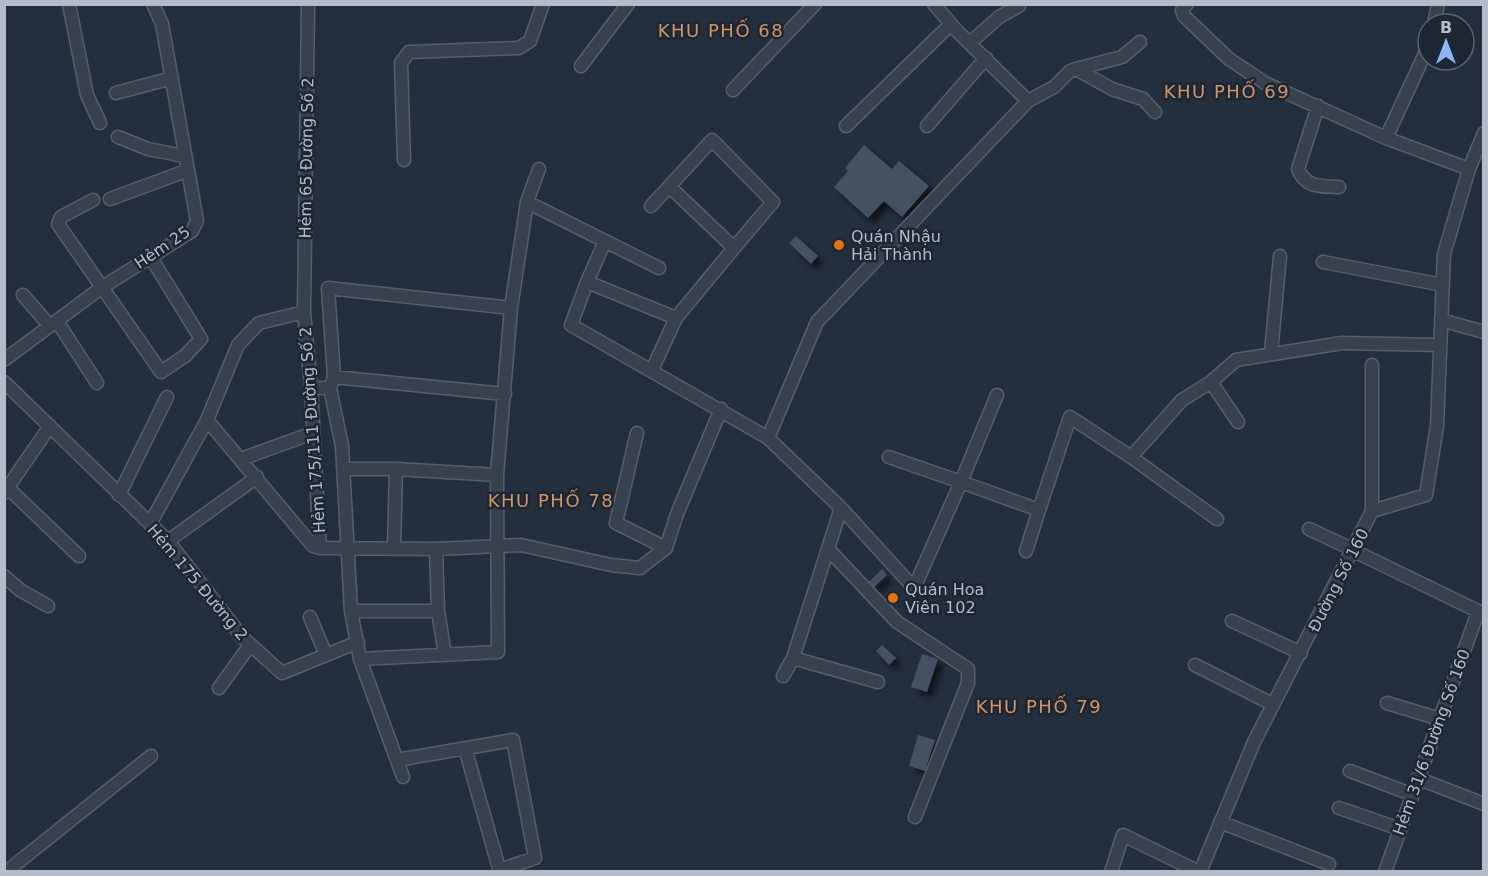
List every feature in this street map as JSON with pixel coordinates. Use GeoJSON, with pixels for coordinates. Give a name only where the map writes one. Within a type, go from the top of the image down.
{"type":"FeatureCollection","features":[{"type":"Feature","properties":{"kind":"street"},"geometry":{"type":"LineString","coordinates":[[69,4],[87,95],[100,123]]}},
{"type":"Feature","properties":{"kind":"street","name":"Hẻm 25"},"geometry":{"type":"LineString","coordinates":[[4,360],[101,288],[192,231],[197,220],[186,171],[162,24],[153,4]]}},
{"type":"Feature","properties":{"kind":"street","name":"Hẻm 65 Đường Số 2"},"geometry":{"type":"LineString","coordinates":[[304,312],[308,4]]}},
{"type":"Feature","properties":{"kind":"street"},"geometry":{"type":"LineString","coordinates":[[404,160],[401,63],[409,52],[519,48],[530,41],[543,4]]}},
{"type":"Feature","properties":{"kind":"street"},"geometry":{"type":"LineString","coordinates":[[581,66],[628,4]]}},
{"type":"Feature","properties":{"kind":"street"},"geometry":{"type":"LineString","coordinates":[[733,90],[815,4]]}},
{"type":"Feature","properties":{"kind":"street"},"geometry":{"type":"LineString","coordinates":[[934,4],[1028,101]]}},
{"type":"Feature","properties":{"kind":"street"},"geometry":{"type":"LineString","coordinates":[[970,43],[999,17],[1019,6]]}},
{"type":"Feature","properties":{"kind":"street"},"geometry":{"type":"LineString","coordinates":[[1185,10],[1229,59],[1265,83],[1386,138],[1469,169]]}},
{"type":"Feature","properties":{"kind":"street"},"geometry":{"type":"LineString","coordinates":[[846,126],[951,24]]}},
{"type":"Feature","properties":{"kind":"street"},"geometry":{"type":"LineString","coordinates":[[768,438],[817,322],[1028,101],[1054,87],[1070,71],[1122,57],[1140,42]]}},
{"type":"Feature","properties":{"kind":"street"},"geometry":{"type":"LineString","coordinates":[[927,126],[986,58]]}},
{"type":"Feature","properties":{"kind":"street"},"geometry":{"type":"LineString","coordinates":[[1076,69],[1112,89],[1143,99],[1155,112]]}},
{"type":"Feature","properties":{"kind":"street"},"geometry":{"type":"LineString","coordinates":[[1386,138],[1416,72]]}},
{"type":"Feature","properties":{"kind":"street"},"geometry":{"type":"LineString","coordinates":[[116,93],[172,78]]}},
{"type":"Feature","properties":{"kind":"street"},"geometry":{"type":"LineString","coordinates":[[1318,106],[1298,169],[1302,178],[1311,186],[1339,187]]}},
{"type":"Feature","properties":{"kind":"street","name":"Đường Số 160"},"geometry":{"type":"LineString","coordinates":[[1199,872],[1272,704],[1301,653],[1372,511],[1426,495],[1437,426],[1444,254],[1469,169],[1484,133]]}},
{"type":"Feature","properties":{"kind":"street"},"geometry":{"type":"LineString","coordinates":[[118,137],[148,149],[184,156]]}},
{"type":"Feature","properties":{"kind":"street"},"geometry":{"type":"LineString","coordinates":[[651,206],[712,140],[773,202],[676,318],[652,370]]}},
{"type":"Feature","properties":{"kind":"street"},"geometry":{"type":"LineString","coordinates":[[360,658],[498,652],[497,475],[511,308],[527,202],[539,169]]}},
{"type":"Feature","properties":{"kind":"street"},"geometry":{"type":"LineString","coordinates":[[110,199],[186,171]]}},
{"type":"Feature","properties":{"kind":"street"},"geometry":{"type":"LineString","coordinates":[[670,187],[734,248]]}},
{"type":"Feature","properties":{"kind":"street"},"geometry":{"type":"LineString","coordinates":[[93,200],[61,217],[58,224],[161,372],[184,356],[201,339],[150,256]]}},
{"type":"Feature","properties":{"kind":"street"},"geometry":{"type":"LineString","coordinates":[[527,202],[659,268]]}},
{"type":"Feature","properties":{"kind":"street"},"geometry":{"type":"LineString","coordinates":[[605,242],[571,325],[768,438],[841,508],[914,588],[997,395]]}},
{"type":"Feature","properties":{"kind":"street"},"geometry":{"type":"LineString","coordinates":[[1271,353],[1280,256]]}},
{"type":"Feature","properties":{"kind":"street"},"geometry":{"type":"LineString","coordinates":[[1323,262],[1443,285]]}},
{"type":"Feature","properties":{"kind":"street"},"geometry":{"type":"LineString","coordinates":[[587,282],[676,318]]}},
{"type":"Feature","properties":{"kind":"street"},"geometry":{"type":"LineString","coordinates":[[403,777],[360,658],[351,611],[344,469],[332,383],[328,288],[511,308]]}},
{"type":"Feature","properties":{"kind":"street"},"geometry":{"type":"LineString","coordinates":[[23,295],[53,323],[97,383]]}},
{"type":"Feature","properties":{"kind":"street"},"geometry":{"type":"LineString","coordinates":[[150,524],[207,420],[238,345],[246,334],[259,324],[304,312]]}},
{"type":"Feature","properties":{"kind":"street","name":"Hẻm 175/111 Đường Số 2"},"geometry":{"type":"LineString","coordinates":[[304,312],[322,548]]}},
{"type":"Feature","properties":{"kind":"street"},"geometry":{"type":"LineString","coordinates":[[1441,320],[1484,332]]}},
{"type":"Feature","properties":{"kind":"street"},"geometry":{"type":"LineString","coordinates":[[1131,457],[1182,400],[1211,382],[1236,360],[1342,343],[1440,345]]}},
{"type":"Feature","properties":{"kind":"street"},"geometry":{"type":"LineString","coordinates":[[1372,366],[1372,511]]}},
{"type":"Feature","properties":{"kind":"street","name":"Hẻm 175 Đường 2"},"geometry":{"type":"LineString","coordinates":[[4,382],[168,542],[250,645],[282,673],[358,642]]}},
{"type":"Feature","properties":{"kind":"street"},"geometry":{"type":"LineString","coordinates":[[1211,382],[1238,422]]}},
{"type":"Feature","properties":{"kind":"street"},"geometry":{"type":"LineString","coordinates":[[311,388],[332,383],[505,394]]}},
{"type":"Feature","properties":{"kind":"street"},"geometry":{"type":"LineString","coordinates":[[119,495],[167,397]]}},
{"type":"Feature","properties":{"kind":"street"},"geometry":{"type":"LineString","coordinates":[[207,420],[313,546],[436,549],[521,545],[611,565],[640,568],[666,548],[677,514],[721,410]]}},
{"type":"Feature","properties":{"kind":"street"},"geometry":{"type":"LineString","coordinates":[[1026,551],[1070,417],[1131,457],[1217,519]]}},
{"type":"Feature","properties":{"kind":"street"},"geometry":{"type":"LineString","coordinates":[[50,426],[6,490],[79,556]]}},
{"type":"Feature","properties":{"kind":"street"},"geometry":{"type":"LineString","coordinates":[[241,459],[313,433]]}},
{"type":"Feature","properties":{"kind":"street"},"geometry":{"type":"LineString","coordinates":[[637,433],[616,523],[666,548]]}},
{"type":"Feature","properties":{"kind":"street"},"geometry":{"type":"LineString","coordinates":[[890,457],[1040,510]]}},
{"type":"Feature","properties":{"kind":"street"},"geometry":{"type":"LineString","coordinates":[[344,469],[396,469],[497,475]]}},
{"type":"Feature","properties":{"kind":"street"},"geometry":{"type":"LineString","coordinates":[[394,548],[396,469]]}},
{"type":"Feature","properties":{"kind":"street"},"geometry":{"type":"LineString","coordinates":[[168,542],[257,477]]}},
{"type":"Feature","properties":{"kind":"street"},"geometry":{"type":"LineString","coordinates":[[783,676],[793,658],[841,508]]}},
{"type":"Feature","properties":{"kind":"street"},"geometry":{"type":"LineString","coordinates":[[1309,529],[1481,613]]}},
{"type":"Feature","properties":{"kind":"street"},"geometry":{"type":"LineString","coordinates":[[436,549],[438,611],[445,655]]}},
{"type":"Feature","properties":{"kind":"street"},"geometry":{"type":"LineString","coordinates":[[829,550],[897,622],[968,669],[968,683],[915,817]]}},
{"type":"Feature","properties":{"kind":"street"},"geometry":{"type":"LineString","coordinates":[[4,576],[20,590],[48,606]]}},
{"type":"Feature","properties":{"kind":"street"},"geometry":{"type":"LineString","coordinates":[[351,611],[438,611]]}},
{"type":"Feature","properties":{"kind":"street","name":"Hẻm 31/6 Đường Số 160"},"geometry":{"type":"LineString","coordinates":[[1387,871],[1411,794],[1481,613]]}},
{"type":"Feature","properties":{"kind":"street"},"geometry":{"type":"LineString","coordinates":[[310,617],[326,655]]}},
{"type":"Feature","properties":{"kind":"street"},"geometry":{"type":"LineString","coordinates":[[1232,621],[1301,653]]}},
{"type":"Feature","properties":{"kind":"street"},"geometry":{"type":"LineString","coordinates":[[219,688],[250,645]]}},
{"type":"Feature","properties":{"kind":"street"},"geometry":{"type":"LineString","coordinates":[[793,658],[878,682]]}},
{"type":"Feature","properties":{"kind":"street"},"geometry":{"type":"LineString","coordinates":[[1195,665],[1272,704]]}},
{"type":"Feature","properties":{"kind":"street"},"geometry":{"type":"LineString","coordinates":[[1387,703],[1440,719]]}},
{"type":"Feature","properties":{"kind":"street"},"geometry":{"type":"LineString","coordinates":[[397,760],[465,748],[513,740],[535,858],[499,871],[465,748]]}},
{"type":"Feature","properties":{"kind":"street"},"geometry":{"type":"LineString","coordinates":[[13,870],[151,756]]}},
{"type":"Feature","properties":{"kind":"street"},"geometry":{"type":"LineString","coordinates":[[1350,771],[1411,794]]}},
{"type":"Feature","properties":{"kind":"street"},"geometry":{"type":"LineString","coordinates":[[1417,778],[1484,804]]}},
{"type":"Feature","properties":{"kind":"street"},"geometry":{"type":"LineString","coordinates":[[1339,808],[1400,829]]}},
{"type":"Feature","properties":{"kind":"street"},"geometry":{"type":"LineString","coordinates":[[1220,822],[1329,864]]}},
{"type":"Feature","properties":{"kind":"street"},"geometry":{"type":"LineString","coordinates":[[1111,872],[1123,835],[1199,872]]}},
{"type":"Feature","properties":{"kind":"building"},"geometry":{"type":"Polygon","coordinates":[[[864,145],[892,169],[899,161],[929,186],[902,217],[884,201],[868,218],[834,187],[848,171],[845,168],[864,145]]]}},
{"type":"Feature","properties":{"kind":"building"},"geometry":{"type":"Polygon","coordinates":[[[796,236],[818,256],[811,264],[789,243],[796,236]]]}},
{"type":"Feature","properties":{"kind":"building"},"geometry":{"type":"Polygon","coordinates":[[[882,569],[887,575],[872,589],[867,584],[882,569]]]}},
{"type":"Feature","properties":{"kind":"building"},"geometry":{"type":"Polygon","coordinates":[[[882,645],[896,658],[889,665],[876,651],[882,645]]]}},
{"type":"Feature","properties":{"kind":"building"},"geometry":{"type":"Polygon","coordinates":[[[922,654],[938,659],[927,692],[911,687],[922,654]]]}},
{"type":"Feature","properties":{"kind":"building"},"geometry":{"type":"Polygon","coordinates":[[[918,735],[935,740],[925,771],[909,766],[918,735]]]}},
{"type":"Feature","properties":{"kind":"place","name":"Quán Nhậu Hải Thành"},"geometry":{"type":"Point","coordinates":[839,245]}},
{"type":"Feature","properties":{"kind":"place","name":"Quán Hoa Viên 102"},"geometry":{"type":"Point","coordinates":[893,598]}},
{"type":"Feature","properties":{"kind":"district","name":"KHU PHỐ 68"},"geometry":{"type":"Point","coordinates":[721,31]}},
{"type":"Feature","properties":{"kind":"district","name":"KHU PHỐ 69"},"geometry":{"type":"Point","coordinates":[1227,92]}},
{"type":"Feature","properties":{"kind":"district","name":"KHU PHỐ 78"},"geometry":{"type":"Point","coordinates":[551,501]}},
{"type":"Feature","properties":{"kind":"district","name":"KHU PHỐ 79"},"geometry":{"type":"Point","coordinates":[1039,707]}}]}
